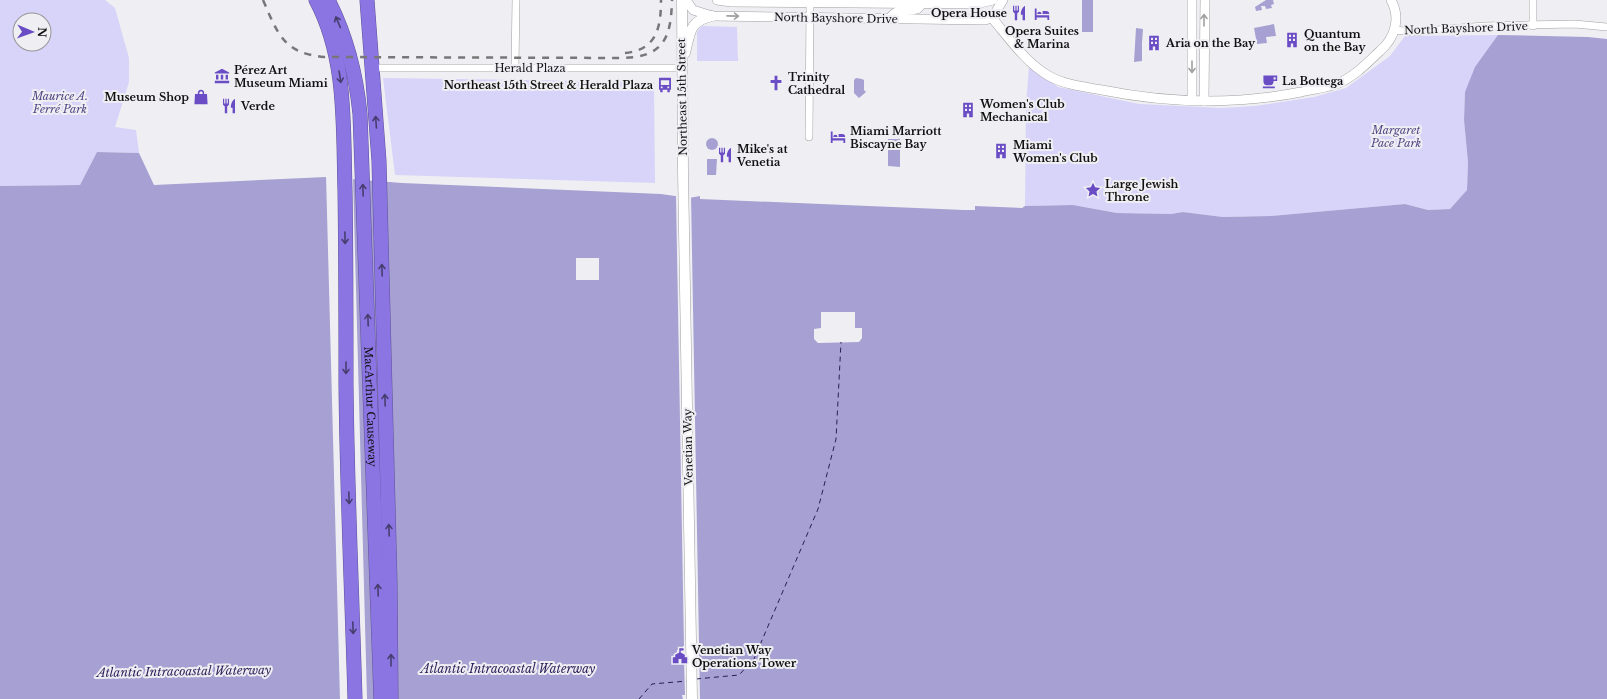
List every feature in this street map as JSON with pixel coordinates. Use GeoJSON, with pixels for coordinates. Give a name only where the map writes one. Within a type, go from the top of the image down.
{"type":"FeatureCollection","features":[{"type":"Feature","properties":{"kind":"highway"},"geometry":{"type":"LineString","coordinates":[[308,0],[319,19],[327,38],[334,47]]}},
{"type":"Feature","properties":{"kind":"highway","name":"MacArthur Causeway"},"geometry":{"type":"LineString","coordinates":[[316,0],[327,23],[334,47],[341,86],[345,199],[346,387],[355,699]]}},
{"type":"Feature","properties":{"kind":"highway","name":"MacArthur Causeway"},"geometry":{"type":"LineString","coordinates":[[328,0],[339,24],[350,55],[360,114],[381,699]]}},
{"type":"Feature","properties":{"kind":"highway"},"geometry":{"type":"LineString","coordinates":[[367,0],[379,161],[390,583],[391,699]]}},
{"type":"Feature","properties":{"kind":"main road","name":"Northeast 15th Street"},"geometry":{"type":"LineString","coordinates":[[682,0],[681,68],[683,194]]}},
{"type":"Feature","properties":{"kind":"main road"},"geometry":{"type":"LineString","coordinates":[[681,68],[691,29],[701,18],[712,16]]}},
{"type":"Feature","properties":{"kind":"main road","name":"Venetian Way"},"geometry":{"type":"LineString","coordinates":[[683,194],[692,699]]}},
{"type":"Feature","properties":{"kind":"street"},"geometry":{"type":"LineString","coordinates":[[515,68],[516,0]]}},
{"type":"Feature","properties":{"kind":"street","name":"North Bayshore Drive"},"geometry":{"type":"LineString","coordinates":[[686,0],[693,10],[712,16],[985,20],[992,18],[1020,52],[1038,69],[1050,77],[1070,84],[1137,97],[1192,101],[1241,100],[1282,96],[1339,83],[1354,75],[1385,47],[1395,30],[1413,32],[1484,26],[1575,24],[1607,27]]}},
{"type":"Feature","properties":{"kind":"street","name":"North Bayshore Drive"},"geometry":{"type":"LineString","coordinates":[[717,0],[731,2],[922,4],[976,4],[993,0]]}},
{"type":"Feature","properties":{"kind":"street"},"geometry":{"type":"LineString","coordinates":[[992,18],[1003,0]]}},
{"type":"Feature","properties":{"kind":"street"},"geometry":{"type":"LineString","coordinates":[[1192,0],[1192,101]]}},
{"type":"Feature","properties":{"kind":"street"},"geometry":{"type":"LineString","coordinates":[[1204,0],[1204,101]]}},
{"type":"Feature","properties":{"kind":"street"},"geometry":{"type":"LineString","coordinates":[[1391,0],[1395,11],[1395,30]]}},
{"type":"Feature","properties":{"kind":"street"},"geometry":{"type":"LineString","coordinates":[[1533,0],[1533,26]]}},
{"type":"Feature","properties":{"kind":"street"},"geometry":{"type":"LineString","coordinates":[[809,138],[810,3]]}},
{"type":"Feature","properties":{"kind":"street"},"geometry":{"type":"LineString","coordinates":[[933,3],[941,8],[948,19]]}},
{"type":"Feature","properties":{"kind":"street"},"geometry":{"type":"LineString","coordinates":[[890,18],[895,12],[900,10],[917,9],[922,4]]}},
{"type":"Feature","properties":{"kind":"street"},"geometry":{"type":"LineString","coordinates":[[961,19],[968,8],[976,4]]}},
{"type":"Feature","properties":{"kind":"street","name":"Herald Plaza"},"geometry":{"type":"LineString","coordinates":[[379,68],[681,68]]}},
{"type":"Feature","properties":{"kind":"green space","name":"Maurice A. Ferré Park"},"geometry":{"type":"Polygon","coordinates":[[[0,0],[105,0],[115,8],[129,58],[129,82],[115,127],[136,130],[139,153],[97,152],[80,185],[0,186],[0,0]]]}},
{"type":"Feature","properties":{"kind":"green space"},"geometry":{"type":"Polygon","coordinates":[[[702,26],[737,27],[738,61],[697,61],[697,32],[702,26]]]}},
{"type":"Feature","properties":{"kind":"green space","name":"Margaret Pace Park"},"geometry":{"type":"Polygon","coordinates":[[[1498,35],[1465,92],[1464,120],[1468,162],[1467,190],[1450,209],[1428,210],[1405,204],[1271,216],[1223,217],[1183,212],[1171,214],[1117,213],[1073,205],[1025,206],[1026,104],[1029,67],[1058,87],[1139,104],[1222,108],[1255,106],[1314,97],[1346,88],[1390,56],[1405,36],[1498,35]]]}},
{"type":"Feature","properties":{"kind":"green space"},"geometry":{"type":"Polygon","coordinates":[[[383,78],[654,82],[655,183],[395,175],[383,78]]]}},
{"type":"Feature","properties":{"kind":"water"},"geometry":{"type":"Polygon","coordinates":[[[1082,0],[1093,0],[1093,32],[1082,32],[1082,0]]]}},
{"type":"Feature","properties":{"kind":"water"},"geometry":{"type":"Polygon","coordinates":[[[1266,0],[1273,0],[1274,4],[1271,5],[1272,8],[1266,9],[1265,6],[1261,6],[1262,10],[1256,11],[1255,7],[1266,0]]]}},
{"type":"Feature","properties":{"kind":"water"},"geometry":{"type":"Polygon","coordinates":[[[1274,24],[1276,36],[1266,37],[1267,43],[1257,44],[1254,28],[1274,24]]]}},
{"type":"Feature","properties":{"kind":"water"},"geometry":{"type":"Polygon","coordinates":[[[1136,28],[1143,29],[1142,61],[1134,62],[1136,28]]]}},
{"type":"Feature","properties":{"kind":"water","name":"Atlantic Intracoastal Waterway"},"geometry":{"type":"Polygon","coordinates":[[[1498,35],[1588,37],[1607,39],[1607,699],[0,699],[0,186],[80,185],[97,152],[139,153],[154,185],[326,177],[402,183],[661,194],[689,198],[700,196],[700,199],[964,210],[975,210],[975,206],[1022,208],[1025,206],[1073,205],[1117,213],[1171,214],[1183,212],[1223,217],[1271,216],[1405,204],[1428,210],[1450,209],[1467,190],[1468,162],[1464,120],[1465,92],[1475,67],[1498,35]]]}},
{"type":"Feature","properties":{"kind":"water"},"geometry":{"type":"Polygon","coordinates":[[[856,78],[864,80],[864,90],[866,92],[859,98],[854,93],[854,80],[856,78]]]}},
{"type":"Feature","properties":{"kind":"water"},"geometry":{"type":"Polygon","coordinates":[[[712,138],[716,140],[718,144],[716,148],[712,150],[708,148],[706,144],[708,140],[712,138]]]}},
{"type":"Feature","properties":{"kind":"water"},"geometry":{"type":"Polygon","coordinates":[[[888,139],[900,139],[900,167],[888,166],[888,139]]]}},
{"type":"Feature","properties":{"kind":"water"},"geometry":{"type":"Polygon","coordinates":[[[707,159],[717,159],[716,175],[707,175],[707,159]]]}},
{"type":"Feature","properties":{"kind":"pier"},"geometry":{"type":"Polygon","coordinates":[[[326,175],[353,177],[367,699],[340,699],[326,175]]]}},
{"type":"Feature","properties":{"kind":"pier"},"geometry":{"type":"Polygon","coordinates":[[[676,195],[691,196],[700,699],[683,699],[682,695],[685,695],[684,660],[677,660],[677,650],[683,650],[684,646],[676,195]]]}},
{"type":"Feature","properties":{"kind":"pier"},"geometry":{"type":"Polygon","coordinates":[[[576,258],[599,258],[599,280],[576,280],[576,258]]]}},
{"type":"Feature","properties":{"kind":"pier"},"geometry":{"type":"Polygon","coordinates":[[[821,312],[855,312],[855,328],[862,328],[862,338],[859,342],[818,343],[814,339],[814,329],[821,328],[821,312]]]}},
{"type":"Feature","properties":{"kind":"ferry route"},"geometry":{"type":"LineString","coordinates":[[696,679],[739,675],[754,659],[818,509],[836,439],[841,342]]}},
{"type":"Feature","properties":{"kind":"ferry route"},"geometry":{"type":"LineString","coordinates":[[639,699],[652,684],[687,681]]}},
{"type":"Feature","properties":{"kind":"railway"},"geometry":{"type":"LineString","coordinates":[[263,0],[273,23],[284,40],[299,51],[310,55],[324,57],[622,58],[636,57],[647,54],[656,49],[662,43],[667,35],[670,25],[672,0]]}},
{"type":"Feature","properties":{"kind":"railway"},"geometry":{"type":"LineString","coordinates":[[625,53],[636,51],[644,47],[655,36],[660,19],[661,0]]}},
{"type":"Feature","properties":{"kind":"place","name":"Opera House"},"geometry":{"type":"Point","coordinates":[1019,13]}},
{"type":"Feature","properties":{"kind":"place","name":"Opera Suites & Marina"},"geometry":{"type":"Point","coordinates":[1042,14]}},
{"type":"Feature","properties":{"kind":"place","name":"Quantum on the Bay"},"geometry":{"type":"Point","coordinates":[1292,40]}},
{"type":"Feature","properties":{"kind":"place","name":"Aria on the Bay"},"geometry":{"type":"Point","coordinates":[1154,43]}},
{"type":"Feature","properties":{"kind":"place","name":"Pérez Art Museum Miami"},"geometry":{"type":"Point","coordinates":[222,76]}},
{"type":"Feature","properties":{"kind":"place","name":"La Bottega"},"geometry":{"type":"Point","coordinates":[1270,81]}},
{"type":"Feature","properties":{"kind":"place","name":"Trinity Cathedral"},"geometry":{"type":"Point","coordinates":[776,83]}},
{"type":"Feature","properties":{"kind":"place","name":"Northeast 15th Street & Herald Plaza"},"geometry":{"type":"Point","coordinates":[665,85]}},
{"type":"Feature","properties":{"kind":"place","name":"Museum Shop"},"geometry":{"type":"Point","coordinates":[201,97]}},
{"type":"Feature","properties":{"kind":"place","name":"Verde"},"geometry":{"type":"Point","coordinates":[229,106]}},
{"type":"Feature","properties":{"kind":"place","name":"Women's Club Mechanical"},"geometry":{"type":"Point","coordinates":[968,110]}},
{"type":"Feature","properties":{"kind":"place","name":"Miami Marriott Biscayne Bay"},"geometry":{"type":"Point","coordinates":[838,137]}},
{"type":"Feature","properties":{"kind":"place","name":"Miami Women's Club"},"geometry":{"type":"Point","coordinates":[1001,151]}},
{"type":"Feature","properties":{"kind":"place","name":"Mike's at Venetia"},"geometry":{"type":"Point","coordinates":[725,155]}},
{"type":"Feature","properties":{"kind":"place","name":"Large Jewish Throne"},"geometry":{"type":"Point","coordinates":[1093,190]}},
{"type":"Feature","properties":{"kind":"place","name":"Venetian Way Operations Tower"},"geometry":{"type":"Point","coordinates":[680,656]}}]}
